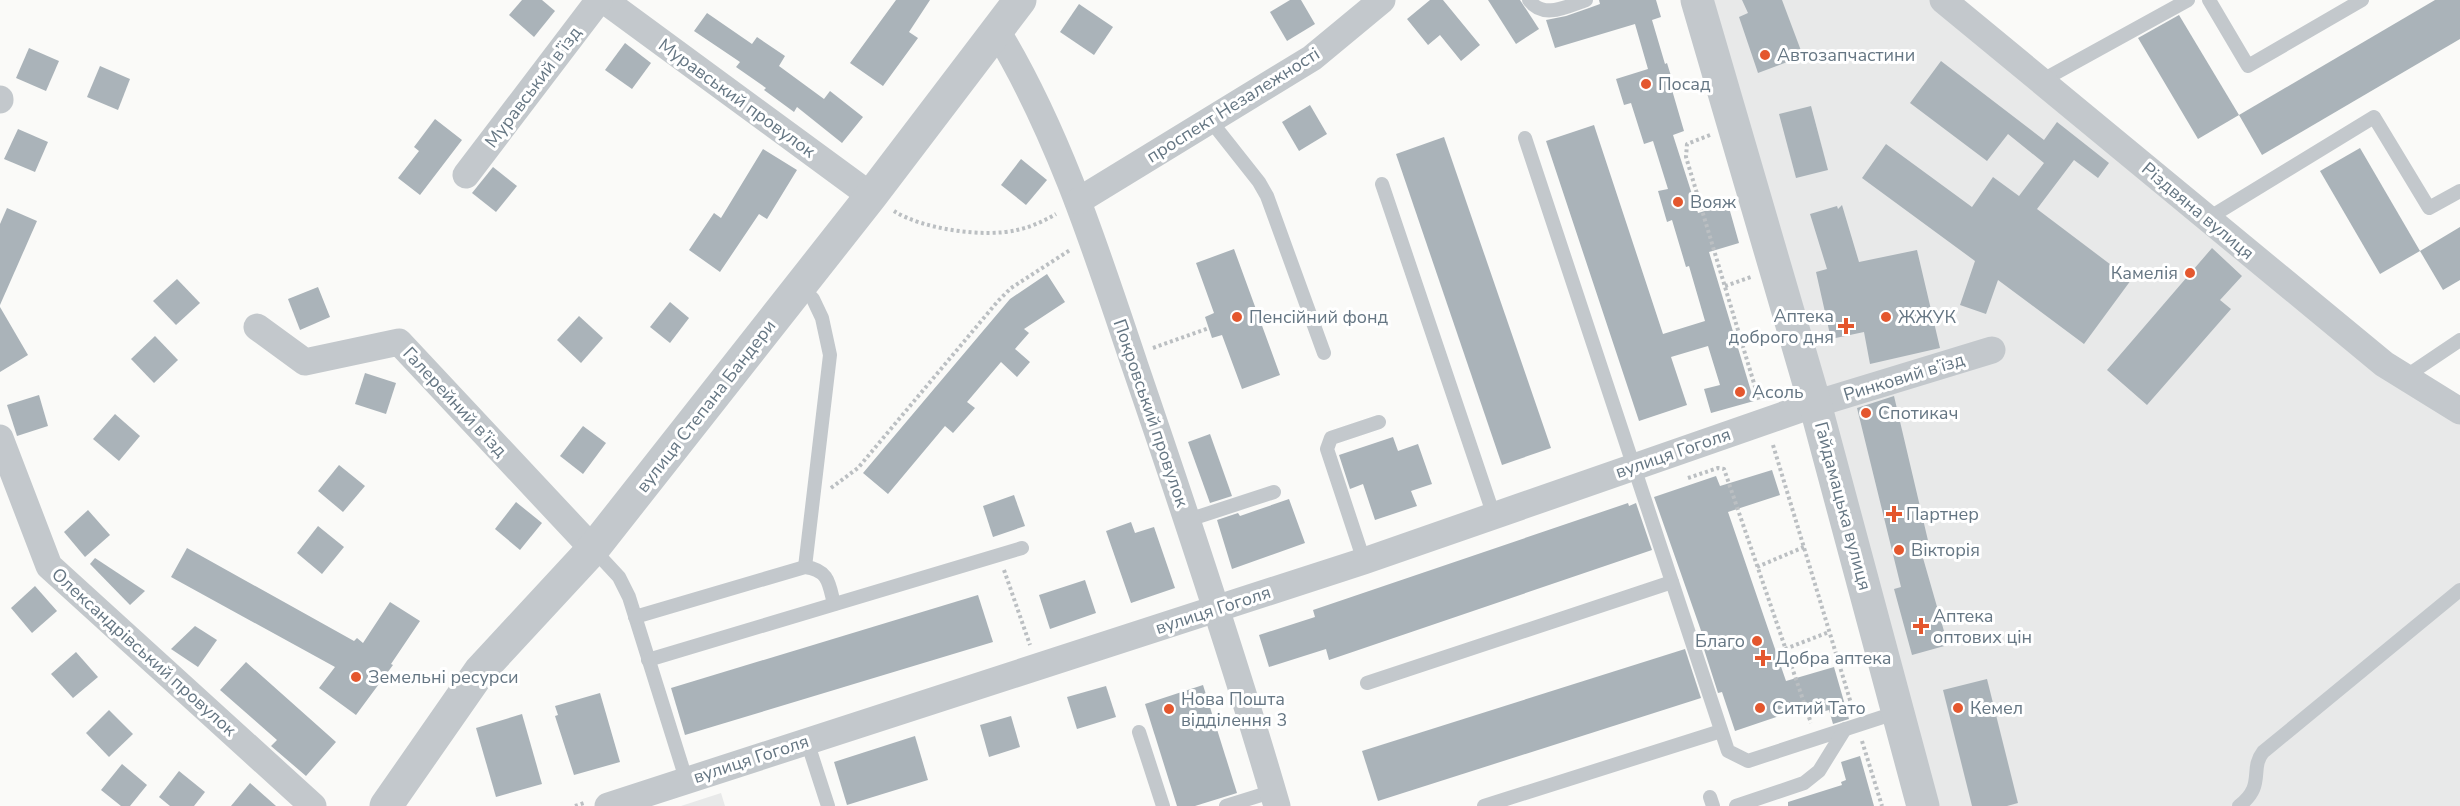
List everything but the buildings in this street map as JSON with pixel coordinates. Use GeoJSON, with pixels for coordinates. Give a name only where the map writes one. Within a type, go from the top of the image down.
{"type":"FeatureCollection","features":[{"type":"Feature","properties":{"kind":"street","name":"Муравський в’їзд"},"geometry":{"type":"LineString","coordinates":[[466,175],[599,0]]}},
{"type":"Feature","properties":{"kind":"street","name":"Муравський провулок"},"geometry":{"type":"LineString","coordinates":[[604,0],[871,196]]}},
{"type":"Feature","properties":{"kind":"street","name":"вулиця Степана Бандери"},"geometry":{"type":"LineString","coordinates":[[386,806],[480,671],[593,549],[871,196],[1020,0]]}},
{"type":"Feature","properties":{"kind":"street","name":"проспект Незалежності"},"geometry":{"type":"LineString","coordinates":[[1077,201],[1312,58],[1382,0]]}},
{"type":"Feature","properties":{"kind":"street","name":"Гайдамацька вулиця"},"geometry":{"type":"LineString","coordinates":[[1697,0],[1815,404],[1923,806]]}},
{"type":"Feature","properties":{"kind":"street","name":"Різдвяна вулиця"},"geometry":{"type":"LineString","coordinates":[[1943,0],[2384,364],[2460,411]]}},
{"type":"Feature","properties":{"kind":"street","name":"Покровський провулок"},"geometry":{"type":"LineString","coordinates":[[998,31],[1020,68],[1091,237],[1188,520],[1279,797]]}},
{"type":"Feature","properties":{"kind":"street","name":"Галерейний в’їзд"},"geometry":{"type":"LineString","coordinates":[[257,327],[305,362],[399,342],[593,549]]}},
{"type":"Feature","properties":{"kind":"street","name":"Ринковий в’їзд"},"geometry":{"type":"LineString","coordinates":[[1815,404],[1992,350]]}},
{"type":"Feature","properties":{"kind":"street","name":"вулиця Гоголя"},"geometry":{"type":"LineString","coordinates":[[608,806],[1364,561],[1815,404]]}},
{"type":"Feature","properties":{"kind":"street","name":"Олександрівський провулок"},"geometry":{"type":"LineString","coordinates":[[0,438],[49,566],[313,806]]}},
{"type":"Feature","properties":{"kind":"lane"},"geometry":{"type":"LineString","coordinates":[[1529,0],[1538,8],[1546,11],[1586,0]]}},
{"type":"Feature","properties":{"kind":"lane"},"geometry":{"type":"LineString","coordinates":[[2042,81],[2188,0]]}},
{"type":"Feature","properties":{"kind":"lane"},"geometry":{"type":"LineString","coordinates":[[2209,0],[2248,66],[2362,0]]}},
{"type":"Feature","properties":{"kind":"lane"},"geometry":{"type":"LineString","coordinates":[[2207,219],[2374,117],[2429,208],[2460,191]]}},
{"type":"Feature","properties":{"kind":"lane"},"geometry":{"type":"LineString","coordinates":[[1210,120],[1259,182],[1267,196],[1324,353]]}},
{"type":"Feature","properties":{"kind":"lane"},"geometry":{"type":"LineString","coordinates":[[1525,138],[1728,751],[1748,760],[1898,712]]}},
{"type":"Feature","properties":{"kind":"lane"},"geometry":{"type":"LineString","coordinates":[[1382,184],[1494,516]]}},
{"type":"Feature","properties":{"kind":"lane"},"geometry":{"type":"LineString","coordinates":[[800,286],[813,299],[822,318],[830,354],[805,567]]}},
{"type":"Feature","properties":{"kind":"lane"},"geometry":{"type":"LineString","coordinates":[[2405,377],[2460,340]]}},
{"type":"Feature","properties":{"kind":"lane"},"geometry":{"type":"LineString","coordinates":[[1364,561],[1326,449],[1331,438],[1379,422]]}},
{"type":"Feature","properties":{"kind":"lane"},"geometry":{"type":"LineString","coordinates":[[1188,520],[1274,492]]}},
{"type":"Feature","properties":{"kind":"lane"},"geometry":{"type":"LineString","coordinates":[[648,660],[1022,548]]}},
{"type":"Feature","properties":{"kind":"lane"},"geometry":{"type":"LineString","coordinates":[[593,549],[619,577],[629,597],[686,779]]}},
{"type":"Feature","properties":{"kind":"lane"},"geometry":{"type":"LineString","coordinates":[[635,617],[805,567],[816,568],[824,574],[834,604]]}},
{"type":"Feature","properties":{"kind":"lane"},"geometry":{"type":"LineString","coordinates":[[1367,683],[1672,582]]}},
{"type":"Feature","properties":{"kind":"lane"},"geometry":{"type":"LineString","coordinates":[[2239,806],[2253,794],[2259,761],[2264,752],[2460,590]]}},
{"type":"Feature","properties":{"kind":"lane"},"geometry":{"type":"LineString","coordinates":[[1737,806],[1813,778],[1845,729]]}},
{"type":"Feature","properties":{"kind":"lane"},"geometry":{"type":"LineString","coordinates":[[1484,806],[1721,731]]}},
{"type":"Feature","properties":{"kind":"lane"},"geometry":{"type":"LineString","coordinates":[[1138,732],[1162,806]]}},
{"type":"Feature","properties":{"kind":"lane"},"geometry":{"type":"LineString","coordinates":[[807,741],[828,806]]}},
{"type":"Feature","properties":{"kind":"lane"},"geometry":{"type":"LineString","coordinates":[[1226,806],[1279,797]]}},
{"type":"Feature","properties":{"kind":"path"},"geometry":{"type":"LineString","coordinates":[[871,196],[901,215],[934,228],[976,232],[1015,231],[1041,222],[1077,201]]}},
{"type":"Feature","properties":{"kind":"path"},"geometry":{"type":"LineString","coordinates":[[812,499],[842,482],[858,468],[1011,288],[1091,237]]}},
{"type":"Feature","properties":{"kind":"path"},"geometry":{"type":"LineString","coordinates":[[1150,350],[1209,328]]}},
{"type":"Feature","properties":{"kind":"path"},"geometry":{"type":"LineString","coordinates":[[1688,478],[1718,468],[1724,469],[1816,738]]}},
{"type":"Feature","properties":{"kind":"path"},"geometry":{"type":"LineString","coordinates":[[1757,567],[1804,547]]}},
{"type":"Feature","properties":{"kind":"path"},"geometry":{"type":"LineString","coordinates":[[998,555],[1038,668]]}},
{"type":"Feature","properties":{"kind":"path"},"geometry":{"type":"LineString","coordinates":[[1785,649],[1829,632]]}},
{"type":"Feature","properties":{"kind":"shaded area"},"geometry":{"type":"Polygon","coordinates":[[[1697,0],[1943,0],[2460,411],[2460,806],[1923,806],[1697,0]]]}},
{"type":"Feature","properties":{"kind":"shaded area"},"geometry":{"type":"Polygon","coordinates":[[[721,793],[725,806],[681,806],[721,793]]]}},
{"type":"Feature","properties":{"kind":"place","name":"Автозапчастини"},"geometry":{"type":"Point","coordinates":[1765,55]}},
{"type":"Feature","properties":{"kind":"place","name":"Посад"},"geometry":{"type":"Point","coordinates":[1646,84]}},
{"type":"Feature","properties":{"kind":"place","name":"Вояж"},"geometry":{"type":"Point","coordinates":[1678,202]}},
{"type":"Feature","properties":{"kind":"place","name":"Камелія"},"geometry":{"type":"Point","coordinates":[2190,273]}},
{"type":"Feature","properties":{"kind":"place","name":"Пенсійний фонд"},"geometry":{"type":"Point","coordinates":[1237,317]}},
{"type":"Feature","properties":{"kind":"place","name":"ЖЖУК"},"geometry":{"type":"Point","coordinates":[1886,317]}},
{"type":"Feature","properties":{"kind":"place","name":"Аптека доброго дня"},"geometry":{"type":"Point","coordinates":[1846,326]}},
{"type":"Feature","properties":{"kind":"place","name":"Асоль"},"geometry":{"type":"Point","coordinates":[1740,392]}},
{"type":"Feature","properties":{"kind":"place","name":"Спотикач"},"geometry":{"type":"Point","coordinates":[1866,413]}},
{"type":"Feature","properties":{"kind":"place","name":"Партнер"},"geometry":{"type":"Point","coordinates":[1894,514]}},
{"type":"Feature","properties":{"kind":"place","name":"Вікторія"},"geometry":{"type":"Point","coordinates":[1899,550]}},
{"type":"Feature","properties":{"kind":"place","name":"Аптека оптових цін"},"geometry":{"type":"Point","coordinates":[1921,626]}},
{"type":"Feature","properties":{"kind":"place","name":"Благо"},"geometry":{"type":"Point","coordinates":[1757,641]}},
{"type":"Feature","properties":{"kind":"place","name":"Добра аптека"},"geometry":{"type":"Point","coordinates":[1763,658]}},
{"type":"Feature","properties":{"kind":"place","name":"Земельні ресурси"},"geometry":{"type":"Point","coordinates":[356,677]}},
{"type":"Feature","properties":{"kind":"place","name":"Ситий Тато"},"geometry":{"type":"Point","coordinates":[1760,708]}},
{"type":"Feature","properties":{"kind":"place","name":"Кемел"},"geometry":{"type":"Point","coordinates":[1958,708]}},
{"type":"Feature","properties":{"kind":"place","name":"Нова Пошта відділення 3"},"geometry":{"type":"Point","coordinates":[1169,709]}}]}
